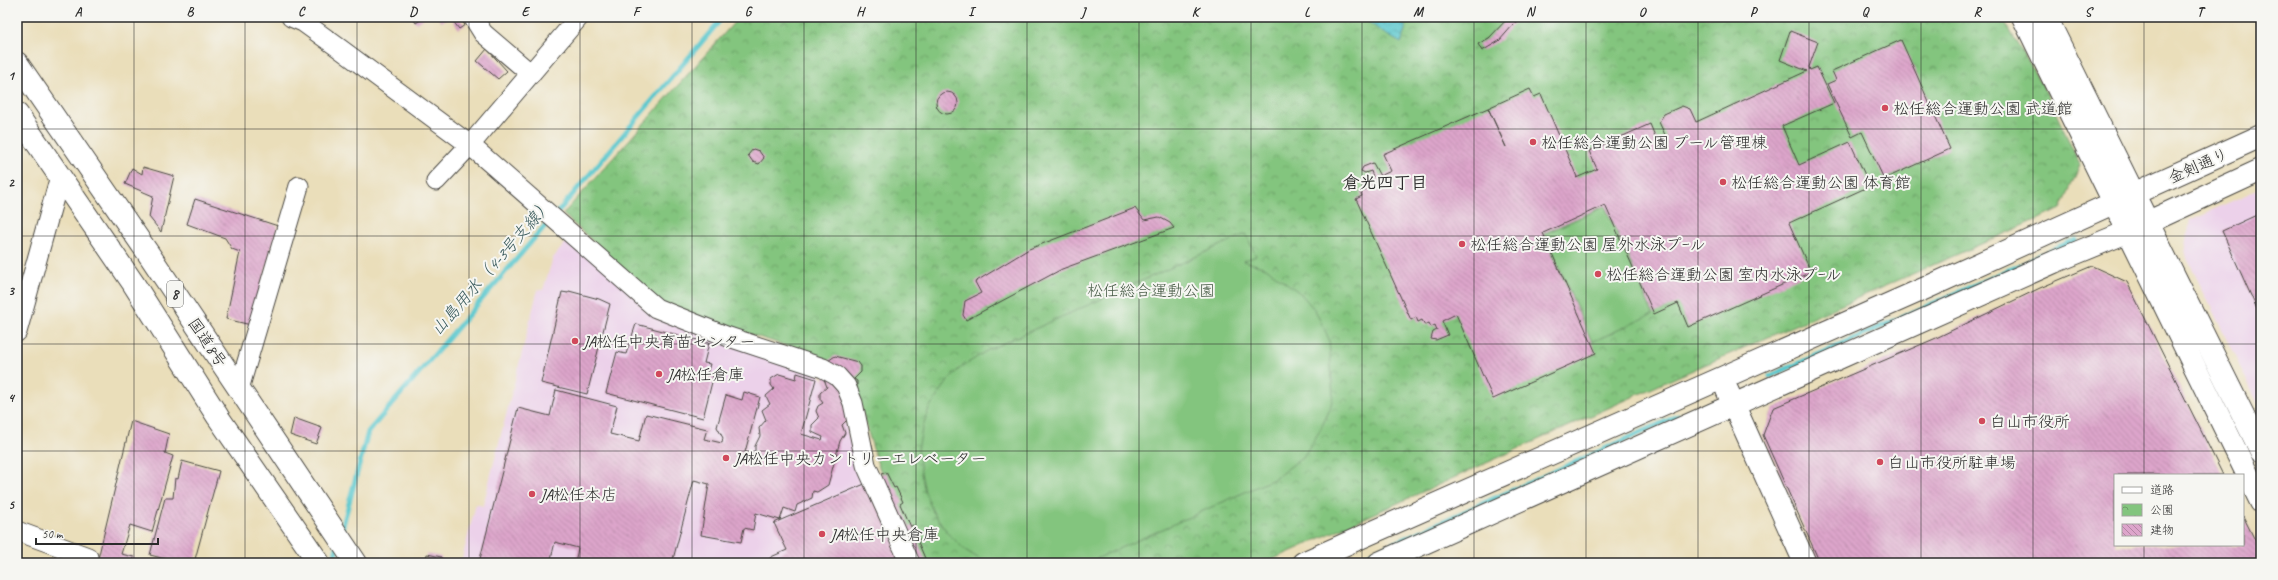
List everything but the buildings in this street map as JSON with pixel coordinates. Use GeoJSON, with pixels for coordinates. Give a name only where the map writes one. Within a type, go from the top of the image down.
{"type":"FeatureCollection","features":[{"type":"Feature","properties":{"kind":"main road"},"geometry":{"type":"LineString","coordinates":[[2023,17],[2127,232],[2261,502]]}},
{"type":"Feature","properties":{"kind":"main road"},"geometry":{"type":"LineString","coordinates":[[2046,17],[2135,193],[2261,451]]}},
{"type":"Feature","properties":{"kind":"main road","name":"国道8号"},"geometry":{"type":"LineString","coordinates":[[17,63],[150,256],[330,526],[355,561]]}},
{"type":"Feature","properties":{"kind":"main road","name":"国道8号"},"geometry":{"type":"LineString","coordinates":[[17,114],[133,283],[218,417],[319,563]]}},
{"type":"Feature","properties":{"kind":"main road","name":"金剣通り"},"geometry":{"type":"LineString","coordinates":[[1304,563],[1722,378],[2261,136]]}},
{"type":"Feature","properties":{"kind":"main road","name":"金剣通り"},"geometry":{"type":"LineString","coordinates":[[1379,563],[1733,404],[2054,262],[2127,232],[2261,170]]}},
{"type":"Feature","properties":{"kind":"main road"},"geometry":{"type":"LineString","coordinates":[[1722,378],[1805,563]]}},
{"type":"Feature","properties":{"kind":"street"},"geometry":{"type":"LineString","coordinates":[[473,17],[483,33],[531,74]]}},
{"type":"Feature","properties":{"kind":"street"},"geometry":{"type":"LineString","coordinates":[[436,181],[470,145],[579,17]]}},
{"type":"Feature","properties":{"kind":"street"},"geometry":{"type":"LineString","coordinates":[[301,18],[470,145],[554,217],[656,308],[726,336],[775,350],[823,368],[837,376],[846,386],[853,403],[866,465],[910,563]]}},
{"type":"Feature","properties":{"kind":"street"},"geometry":{"type":"LineString","coordinates":[[17,332],[60,176]]}},
{"type":"Feature","properties":{"kind":"street"},"geometry":{"type":"LineString","coordinates":[[239,389],[299,186]]}},
{"type":"Feature","properties":{"kind":"street"},"geometry":{"type":"LineString","coordinates":[[17,531],[88,556],[86,563]]}},
{"type":"Feature","properties":{"kind":"shaded area"},"geometry":{"type":"Polygon","coordinates":[[[2261,188],[2261,410],[2185,254],[2190,220],[2261,188]]]}},
{"type":"Feature","properties":{"kind":"shaded area"},"geometry":{"type":"Polygon","coordinates":[[[568,240],[817,372],[838,396],[858,468],[900,563],[461,563],[476,504],[483,506],[538,289],[543,290],[553,258],[568,240]]]}},
{"type":"Feature","properties":{"kind":"green space","name":"松任総合運動公園"},"geometry":{"type":"Polygon","coordinates":[[[739,17],[2002,17],[2047,94],[2080,165],[2061,209],[1677,377],[1265,563],[923,563],[878,465],[852,379],[824,358],[678,311],[657,300],[563,214],[739,17]]]}},
{"type":"Feature","properties":{"kind":"green space","name":"松任総合運動公園 室内水泳プｰル"},"geometry":{"type":"Polygon","coordinates":[[[1605,206],[1653,314],[1592,342],[1544,234],[1605,206]]]}},
{"type":"Feature","properties":{"kind":"green space"},"geometry":{"type":"Polygon","coordinates":[[[1246,234],[1256,256],[1243,261],[1266,268],[1300,293],[1315,310],[1329,339],[1333,396],[1330,409],[1319,432],[1303,457],[1274,479],[1087,563],[986,563],[965,550],[948,533],[933,512],[925,492],[918,450],[922,429],[929,408],[948,381],[960,368],[988,350],[1246,234]]]}},
{"type":"Feature","properties":{"kind":"water"},"geometry":{"type":"Polygon","coordinates":[[[1362,17],[1391,17],[1406,26],[1401,43],[1382,32],[1362,17]]]}},
{"type":"Feature","properties":{"kind":"waterway","name":"山島用水（4-3号支線）"},"geometry":{"type":"LineString","coordinates":[[556,214],[723,17]]}},
{"type":"Feature","properties":{"kind":"waterway","name":"山島用水（4-3号支線）"},"geometry":{"type":"LineString","coordinates":[[342,529],[368,432],[550,220]]}},
{"type":"Feature","properties":{"kind":"waterway"},"geometry":{"type":"LineString","coordinates":[[1770,376],[2076,240]]}},
{"type":"Feature","properties":{"kind":"waterway"},"geometry":{"type":"LineString","coordinates":[[1350,563],[1678,416]]}},
{"type":"Feature","properties":{"kind":"waterway","name":"山島用水（4-3号支線）"},"geometry":{"type":"LineString","coordinates":[[333,563],[337,547]]}},
{"type":"Feature","properties":{"kind":"place","name":"松任総合運動公園 武道館"},"geometry":{"type":"Point","coordinates":[1885,108]}},
{"type":"Feature","properties":{"kind":"place","name":"松任総合運動公園 プール管理棟"},"geometry":{"type":"Point","coordinates":[1533,142]}},
{"type":"Feature","properties":{"kind":"place","name":"松任総合運動公園 体育館"},"geometry":{"type":"Point","coordinates":[1723,182]}},
{"type":"Feature","properties":{"kind":"place","name":"松任総合運動公園 屋外水泳プｰル"},"geometry":{"type":"Point","coordinates":[1462,244]}},
{"type":"Feature","properties":{"kind":"place","name":"松任総合運動公園 室内水泳プｰル"},"geometry":{"type":"Point","coordinates":[1598,274]}},
{"type":"Feature","properties":{"kind":"place","name":"JA松任中央育苗センター"},"geometry":{"type":"Point","coordinates":[575,341]}},
{"type":"Feature","properties":{"kind":"place","name":"JA松任倉庫"},"geometry":{"type":"Point","coordinates":[659,374]}},
{"type":"Feature","properties":{"kind":"place","name":"白山市役所"},"geometry":{"type":"Point","coordinates":[1982,421]}},
{"type":"Feature","properties":{"kind":"place","name":"JA松任中央カントリーエレベーター"},"geometry":{"type":"Point","coordinates":[726,458]}},
{"type":"Feature","properties":{"kind":"place","name":"白山市役所駐車場"},"geometry":{"type":"Point","coordinates":[1880,462]}},
{"type":"Feature","properties":{"kind":"place","name":"JA松任本店"},"geometry":{"type":"Point","coordinates":[532,494]}},
{"type":"Feature","properties":{"kind":"place","name":"JA松任中央倉庫"},"geometry":{"type":"Point","coordinates":[822,534]}},
{"type":"Feature","properties":{"kind":"district","name":"倉光四丁目"},"geometry":{"type":"Point","coordinates":[1385,182]}}]}
